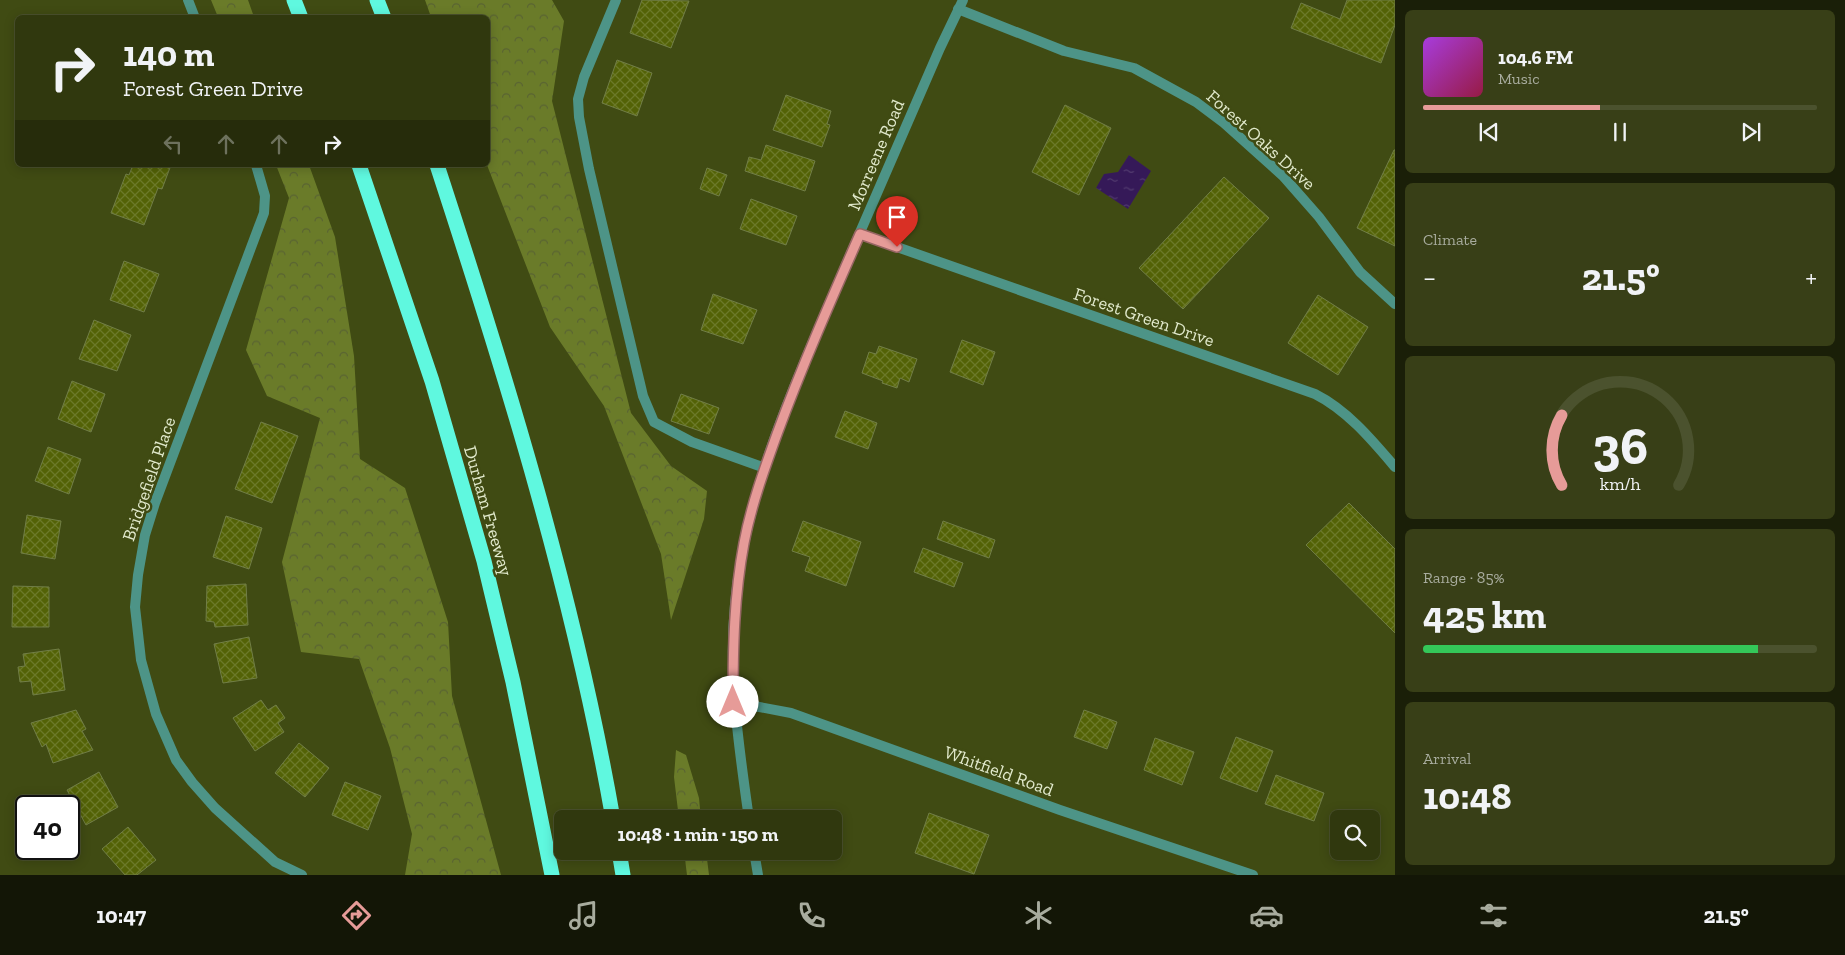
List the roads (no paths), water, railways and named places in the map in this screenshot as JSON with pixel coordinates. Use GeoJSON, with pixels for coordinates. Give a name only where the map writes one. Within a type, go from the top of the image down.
{"type":"FeatureCollection","features":[{"type":"Feature","properties":{"kind":"highway"},"geometry":{"type":"LineString","coordinates":[[294,0],[300,15]]}},
{"type":"Feature","properties":{"kind":"highway"},"geometry":{"type":"LineString","coordinates":[[377,0],[383,15]]}},
{"type":"Feature","properties":{"kind":"highway","name":"Durham Freeway"},"geometry":{"type":"LineString","coordinates":[[360,167],[432,380],[484,561],[513,682],[552,875]]}},
{"type":"Feature","properties":{"kind":"highway"},"geometry":{"type":"LineString","coordinates":[[438,167],[522,437],[564,591],[584,674],[612,810]]}},
{"type":"Feature","properties":{"kind":"highway"},"geometry":{"type":"LineString","coordinates":[[620,860],[623,875]]}},
{"type":"Feature","properties":{"kind":"street"},"geometry":{"type":"LineString","coordinates":[[188,0],[194,15]]}},
{"type":"Feature","properties":{"kind":"street"},"geometry":{"type":"LineString","coordinates":[[616,0],[584,77],[578,99],[579,117],[589,169],[643,396],[654,422],[692,442],[765,468]]}},
{"type":"Feature","properties":{"kind":"street","name":"Morreene Road"},"geometry":{"type":"LineString","coordinates":[[748,810],[733,702],[733,634],[739,573],[752,510],[765,468],[808,354],[961,5]]}},
{"type":"Feature","properties":{"kind":"street","name":"Forest Oaks Drive"},"geometry":{"type":"LineString","coordinates":[[961,5],[1064,50],[1134,68],[1196,102],[1224,123],[1283,176],[1319,217],[1360,272],[1395,304]]}},
{"type":"Feature","properties":{"kind":"street","name":"Bridgefield Place"},"geometry":{"type":"LineString","coordinates":[[257,167],[265,196],[264,213],[155,503],[145,534],[135,606],[141,660],[156,714],[176,760],[215,808],[275,862],[302,875]]}},
{"type":"Feature","properties":{"kind":"street","name":"Forest Green Drive"},"geometry":{"type":"LineString","coordinates":[[860,234],[1315,394],[1330,401],[1368,436],[1395,467]]}},
{"type":"Feature","properties":{"kind":"street","name":"Whitfield Road"},"geometry":{"type":"LineString","coordinates":[[733,702],[791,712],[1060,810],[1253,875]]}},
{"type":"Feature","properties":{"kind":"street"},"geometry":{"type":"LineString","coordinates":[[756,860],[758,875]]}},
{"type":"Feature","properties":{"kind":"water"},"geometry":{"type":"Polygon","coordinates":[[[1129,155],[1151,171],[1128,209],[1096,188],[1104,174],[1118,172],[1129,155]]]}}]}
